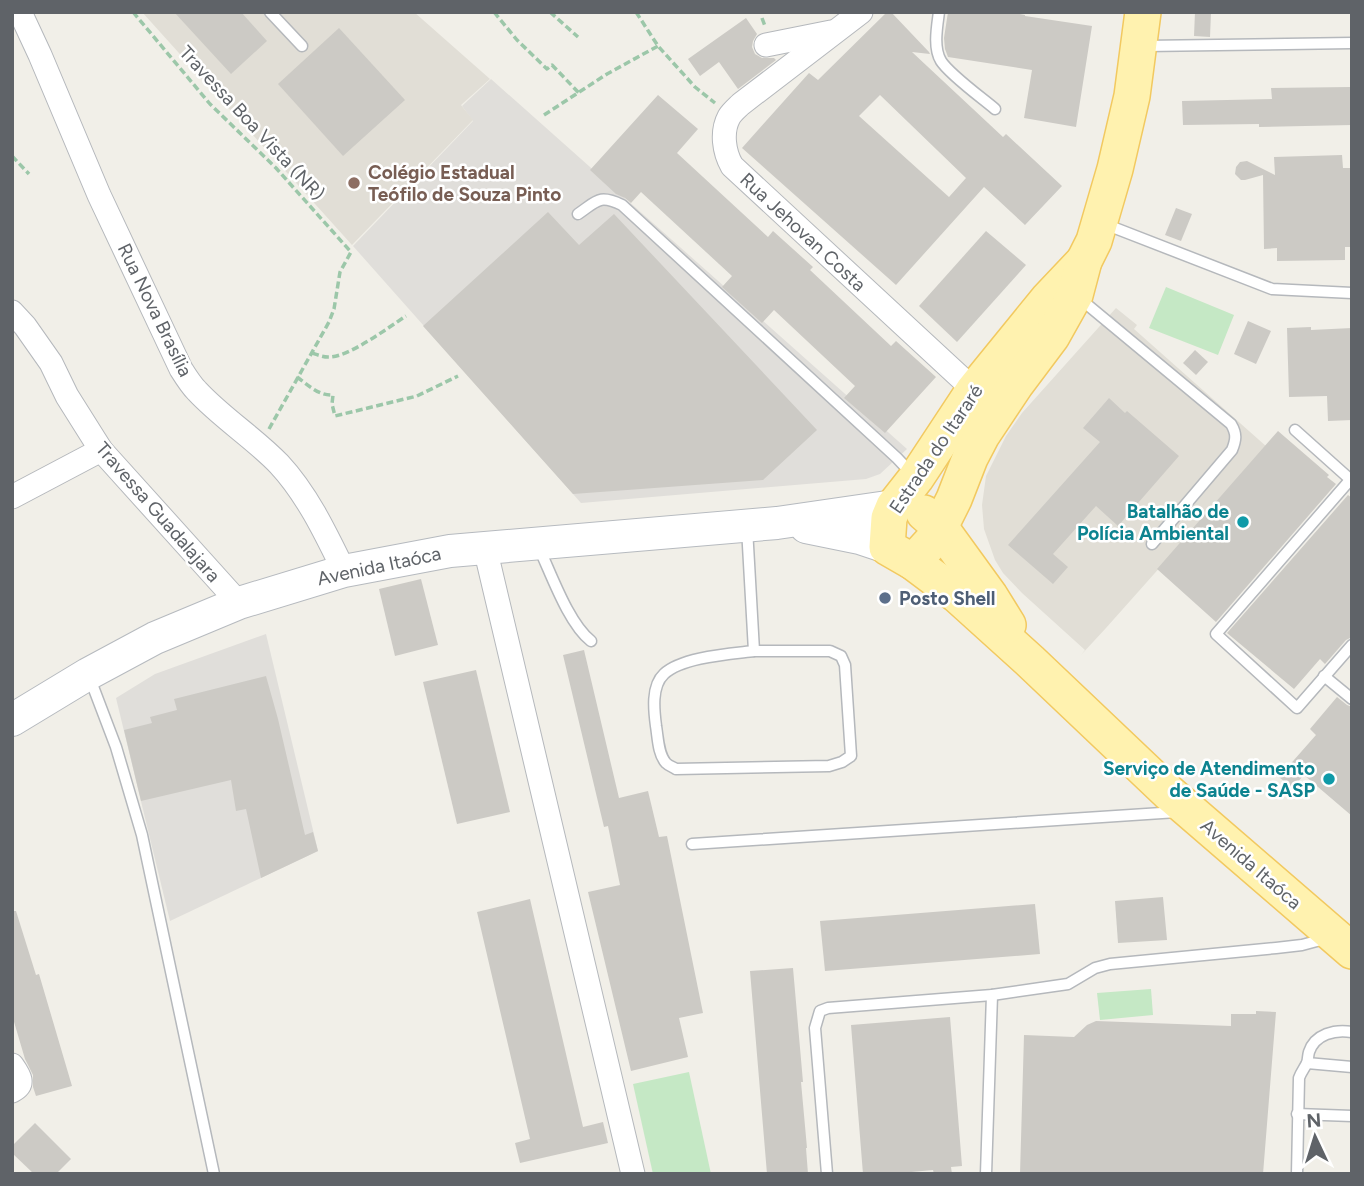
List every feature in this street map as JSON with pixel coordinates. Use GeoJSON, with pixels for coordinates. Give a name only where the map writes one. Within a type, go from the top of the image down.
{"type":"FeatureCollection","features":[{"type":"Feature","properties":{"kind":"main road","name":"Estrada do Itararé"},"geometry":{"type":"LineString","coordinates":[[1073,280],[1048,299],[974,390],[916,478],[894,506],[889,518],[900,554],[929,545],[954,499],[982,435],[1052,336],[1073,280],[1094,241],[1115,169],[1129,108],[1137,21]]}},
{"type":"Feature","properties":{"kind":"main road","name":"Avenida Itaóca"},"geometry":{"type":"LineString","coordinates":[[12,720],[155,638],[239,603],[344,570],[430,554],[762,524],[894,506],[917,510],[940,527],[990,596],[1030,661]]}},
{"type":"Feature","properties":{"kind":"main road","name":"Avenida Itaóca"},"geometry":{"type":"LineString","coordinates":[[762,524],[839,533],[860,538],[900,554],[957,596],[1191,811],[1343,944]]}},
{"type":"Feature","properties":{"kind":"street","name":"Rua Nova Brasília"},"geometry":{"type":"LineString","coordinates":[[20,12],[99,195],[181,369],[195,389],[212,406],[280,465],[302,493],[344,570]]}},
{"type":"Feature","properties":{"kind":"street"},"geometry":{"type":"LineString","coordinates":[[730,115],[861,12]]}},
{"type":"Feature","properties":{"kind":"street"},"geometry":{"type":"LineString","coordinates":[[766,46],[837,30]]}},
{"type":"Feature","properties":{"kind":"street","name":"Rua Jehovan Costa"},"geometry":{"type":"LineString","coordinates":[[730,115],[724,142],[732,166],[974,390]]}},
{"type":"Feature","properties":{"kind":"street","name":"Travessa Guadalajara"},"geometry":{"type":"LineString","coordinates":[[12,312],[51,363],[67,396],[100,450],[239,603]]}},
{"type":"Feature","properties":{"kind":"street"},"geometry":{"type":"LineString","coordinates":[[14,494],[100,450]]}},
{"type":"Feature","properties":{"kind":"street"},"geometry":{"type":"LineString","coordinates":[[485,548],[633,1174]]}},
{"type":"Feature","properties":{"kind":"street"},"geometry":{"type":"LineString","coordinates":[[12,1065],[21,1083],[12,1091]]}},
{"type":"Feature","properties":{"kind":"lane"},"geometry":{"type":"LineString","coordinates":[[270,12],[302,46]]}},
{"type":"Feature","properties":{"kind":"lane"},"geometry":{"type":"LineString","coordinates":[[939,12],[936,32],[940,60],[995,109]]}},
{"type":"Feature","properties":{"kind":"lane"},"geometry":{"type":"LineString","coordinates":[[1137,21],[1352,43]]}},
{"type":"Feature","properties":{"kind":"lane"},"geometry":{"type":"LineString","coordinates":[[578,214],[603,199],[622,205],[916,478]]}},
{"type":"Feature","properties":{"kind":"lane"},"geometry":{"type":"LineString","coordinates":[[1100,222],[1272,289],[1352,293]]}},
{"type":"Feature","properties":{"kind":"lane"},"geometry":{"type":"LineString","coordinates":[[1073,280],[1231,424],[1235,431],[1236,440],[1232,450],[1152,544]]}},
{"type":"Feature","properties":{"kind":"lane"},"geometry":{"type":"LineString","coordinates":[[1295,430],[1351,480],[1216,634],[1297,708],[1352,645]]}},
{"type":"Feature","properties":{"kind":"lane"},"geometry":{"type":"LineString","coordinates":[[754,651],[762,524]]}},
{"type":"Feature","properties":{"kind":"lane"},"geometry":{"type":"LineString","coordinates":[[537,543],[568,609],[582,634],[591,641]]}},
{"type":"Feature","properties":{"kind":"lane"},"geometry":{"type":"LineString","coordinates":[[754,651],[830,652],[841,656],[845,665],[851,756],[829,766],[676,769],[666,763],[660,750],[655,714],[655,691],[662,674],[678,665],[711,656],[754,651]]}},
{"type":"Feature","properties":{"kind":"lane"},"geometry":{"type":"LineString","coordinates":[[88,674],[116,747],[142,835],[214,1174]]}},
{"type":"Feature","properties":{"kind":"lane"},"geometry":{"type":"LineString","coordinates":[[1324,677],[1352,699]]}},
{"type":"Feature","properties":{"kind":"lane"},"geometry":{"type":"LineString","coordinates":[[692,844],[1191,811]]}},
{"type":"Feature","properties":{"kind":"lane"},"geometry":{"type":"LineString","coordinates":[[827,1174],[815,1028],[820,1011],[828,1008],[992,995],[1068,984],[1095,968],[1110,964],[1302,944],[1343,944]]}},
{"type":"Feature","properties":{"kind":"lane"},"geometry":{"type":"LineString","coordinates":[[986,1174],[992,995]]}},
{"type":"Feature","properties":{"kind":"lane"},"geometry":{"type":"LineString","coordinates":[[1297,1174],[1297,1114],[1301,1070],[1307,1063],[1316,1040],[1338,1031],[1352,1032]]}},
{"type":"Feature","properties":{"kind":"lane"},"geometry":{"type":"LineString","coordinates":[[1307,1063],[1352,1067]]}},
{"type":"Feature","properties":{"kind":"lane"},"geometry":{"type":"LineString","coordinates":[[1297,1114],[1352,1116]]}},
{"type":"Feature","properties":{"kind":"path","name":"Travessa Boa Vista (NR)"},"geometry":{"type":"LineString","coordinates":[[133,12],[210,104],[276,168],[351,252],[340,272],[329,322],[312,353]]}},
{"type":"Feature","properties":{"kind":"path"},"geometry":{"type":"LineString","coordinates":[[494,12],[517,40],[547,69],[552,65],[579,93]]}},
{"type":"Feature","properties":{"kind":"path"},"geometry":{"type":"LineString","coordinates":[[550,12],[578,37]]}},
{"type":"Feature","properties":{"kind":"path"},"geometry":{"type":"LineString","coordinates":[[636,12],[658,47],[695,87],[730,115]]}},
{"type":"Feature","properties":{"kind":"path"},"geometry":{"type":"LineString","coordinates":[[544,115],[607,74],[658,47]]}},
{"type":"Feature","properties":{"kind":"path"},"geometry":{"type":"LineString","coordinates":[[12,156],[29,174]]}},
{"type":"Feature","properties":{"kind":"path"},"geometry":{"type":"LineString","coordinates":[[260,446],[312,353],[336,356],[361,345],[406,316]]}},
{"type":"Feature","properties":{"kind":"path"},"geometry":{"type":"LineString","coordinates":[[297,377],[320,393],[333,395],[335,416],[417,396],[458,376]]}},
{"type":"Feature","properties":{"kind":"shaded area","name":"Colégio Estadual Teófilo de Souza Pinto"},"geometry":{"type":"Polygon","coordinates":[[[142,12],[414,12],[490,79],[461,105],[473,120],[352,245],[142,12]]]}},
{"type":"Feature","properties":{"kind":"shaded area"},"geometry":{"type":"Polygon","coordinates":[[[491,79],[907,449],[880,474],[866,479],[581,503],[353,246],[473,121],[462,106],[491,79]]]}},
{"type":"Feature","properties":{"kind":"shaded area"},"geometry":{"type":"Polygon","coordinates":[[[1116,308],[1137,325],[1134,329],[1267,447],[1081,655],[1085,650],[1003,573],[995,560],[984,529],[982,505],[986,476],[1006,436],[1022,413],[1116,308]]]}},
{"type":"Feature","properties":{"kind":"shaded area"},"geometry":{"type":"Polygon","coordinates":[[[266,634],[318,851],[170,921],[116,698],[155,674],[266,634]]]}},
{"type":"Feature","properties":{"kind":"green space"},"geometry":{"type":"Polygon","coordinates":[[[1166,287],[1234,315],[1218,355],[1149,328],[1166,287]]]}},
{"type":"Feature","properties":{"kind":"green space"},"geometry":{"type":"Polygon","coordinates":[[[1151,989],[1153,1015],[1100,1020],[1097,993],[1151,989]]]}},
{"type":"Feature","properties":{"kind":"green space"},"geometry":{"type":"Polygon","coordinates":[[[689,1072],[711,1174],[653,1174],[633,1084],[689,1072]]]}},
{"type":"Feature","properties":{"kind":"building"},"geometry":{"type":"Polygon","coordinates":[[[174,12],[241,12],[267,41],[231,74],[174,12]]]}},
{"type":"Feature","properties":{"kind":"building"},"geometry":{"type":"Polygon","coordinates":[[[887,12],[891,12],[930,54],[912,52],[1003,137],[1006,134],[1062,186],[1025,225],[984,187],[896,285],[742,148],[809,73],[818,80],[887,12]],[[880,95],[859,116],[949,197],[966,178],[880,95]]]}},
{"type":"Feature","properties":{"kind":"building"},"geometry":{"type":"Polygon","coordinates":[[[948,12],[1010,12],[1092,26],[1076,127],[1024,118],[1032,70],[948,57],[944,38],[948,12]]]}},
{"type":"Feature","properties":{"kind":"building"},"geometry":{"type":"Polygon","coordinates":[[[1195,12],[1211,12],[1210,37],[1194,36],[1195,12]]]}},
{"type":"Feature","properties":{"kind":"building"},"geometry":{"type":"Polygon","coordinates":[[[746,18],[757,34],[752,47],[755,54],[776,60],[738,89],[719,62],[700,76],[688,59],[746,18]]]}},
{"type":"Feature","properties":{"kind":"building"},"geometry":{"type":"Polygon","coordinates":[[[339,28],[405,100],[343,156],[278,84],[339,28]]]}},
{"type":"Feature","properties":{"kind":"building"},"geometry":{"type":"Polygon","coordinates":[[[1350,87],[1352,125],[1183,125],[1182,101],[1272,99],[1271,88],[1350,87]]]}},
{"type":"Feature","properties":{"kind":"building"},"geometry":{"type":"Polygon","coordinates":[[[658,95],[698,129],[677,153],[768,237],[773,231],[813,267],[810,270],[891,346],[896,341],[936,377],[885,433],[844,398],[855,386],[774,310],[762,323],[722,287],[732,276],[641,192],[631,203],[616,194],[590,170],[658,95]]]}},
{"type":"Feature","properties":{"kind":"building"},"geometry":{"type":"Polygon","coordinates":[[[1342,155],[1343,168],[1352,168],[1352,247],[1345,247],[1345,260],[1277,261],[1277,248],[1264,249],[1263,175],[1241,180],[1235,174],[1236,167],[1240,162],[1247,161],[1275,175],[1274,157],[1342,155]]]}},
{"type":"Feature","properties":{"kind":"building"},"geometry":{"type":"Polygon","coordinates":[[[1176,208],[1192,214],[1181,241],[1165,235],[1176,208]]]}},
{"type":"Feature","properties":{"kind":"building"},"geometry":{"type":"Polygon","coordinates":[[[548,212],[579,245],[614,214],[817,430],[763,480],[573,494],[423,326],[548,212]]]}},
{"type":"Feature","properties":{"kind":"building"},"geometry":{"type":"Polygon","coordinates":[[[986,231],[1026,265],[957,342],[919,306],[986,231]]]}},
{"type":"Feature","properties":{"kind":"building"},"geometry":{"type":"Polygon","coordinates":[[[1248,321],[1271,331],[1256,364],[1234,354],[1248,321]]]}},
{"type":"Feature","properties":{"kind":"building"},"geometry":{"type":"Polygon","coordinates":[[[1311,327],[1311,330],[1352,328],[1352,420],[1328,421],[1327,396],[1289,397],[1287,328],[1311,327]]]}},
{"type":"Feature","properties":{"kind":"building"},"geometry":{"type":"Polygon","coordinates":[[[1195,350],[1208,362],[1196,375],[1183,363],[1195,350]]]}},
{"type":"Feature","properties":{"kind":"building"},"geometry":{"type":"Polygon","coordinates":[[[1109,398],[1179,456],[1118,526],[1096,506],[1053,554],[1068,567],[1053,584],[1008,545],[1100,442],[1083,428],[1109,398]]]}},
{"type":"Feature","properties":{"kind":"building","name":"Batalhão de Polícia Ambiental"},"geometry":{"type":"Polygon","coordinates":[[[1278,431],[1336,484],[1216,622],[1157,569],[1278,431]]]}},
{"type":"Feature","properties":{"kind":"building","name":"Batalhão de Polícia Ambiental"},"geometry":{"type":"Polygon","coordinates":[[[1348,495],[1352,498],[1352,637],[1346,640],[1325,664],[1320,659],[1294,689],[1227,633],[1348,495]]]}},
{"type":"Feature","properties":{"kind":"building"},"geometry":{"type":"Polygon","coordinates":[[[421,579],[438,645],[395,656],[379,589],[421,579]]]}},
{"type":"Feature","properties":{"kind":"building"},"geometry":{"type":"Polygon","coordinates":[[[584,650],[619,798],[648,791],[659,837],[667,836],[703,1013],[679,1018],[688,1057],[631,1071],[588,892],[620,885],[608,826],[604,827],[563,655],[584,650]]]}},
{"type":"Feature","properties":{"kind":"building"},"geometry":{"type":"Polygon","coordinates":[[[476,670],[510,812],[457,824],[423,682],[476,670]]]}},
{"type":"Feature","properties":{"kind":"building"},"geometry":{"type":"Polygon","coordinates":[[[266,676],[305,835],[313,832],[318,851],[261,878],[246,809],[236,811],[231,780],[141,801],[124,730],[152,723],[150,717],[177,710],[174,699],[266,676]]]}},
{"type":"Feature","properties":{"kind":"building"},"geometry":{"type":"Polygon","coordinates":[[[1337,697],[1352,707],[1352,816],[1304,775],[1292,788],[1279,777],[1316,735],[1310,729],[1337,697]]]}},
{"type":"Feature","properties":{"kind":"building"},"geometry":{"type":"Polygon","coordinates":[[[1163,897],[1167,940],[1118,943],[1115,901],[1163,897]]]}},
{"type":"Feature","properties":{"kind":"building"},"geometry":{"type":"Polygon","coordinates":[[[530,899],[583,1127],[603,1122],[608,1143],[520,1163],[515,1143],[530,1139],[477,912],[530,899]]]}},
{"type":"Feature","properties":{"kind":"building"},"geometry":{"type":"Polygon","coordinates":[[[1035,904],[1040,954],[825,971],[820,921],[1035,904]]]}},
{"type":"Feature","properties":{"kind":"building"},"geometry":{"type":"Polygon","coordinates":[[[12,911],[16,911],[36,975],[39,974],[72,1086],[36,1096],[33,1075],[25,1059],[12,1015],[12,911]]]}},
{"type":"Feature","properties":{"kind":"building"},"geometry":{"type":"Polygon","coordinates":[[[793,968],[808,1174],[767,1174],[750,971],[793,968]]]}},
{"type":"Feature","properties":{"kind":"building"},"geometry":{"type":"Polygon","coordinates":[[[1256,1011],[1276,1012],[1263,1174],[1020,1174],[1024,1035],[1074,1037],[1096,1021],[1231,1026],[1231,1014],[1256,1014],[1256,1011]]]}},
{"type":"Feature","properties":{"kind":"building"},"geometry":{"type":"Polygon","coordinates":[[[950,1017],[962,1166],[951,1167],[952,1174],[934,1174],[933,1170],[863,1174],[851,1025],[950,1017]]]}},
{"type":"Feature","properties":{"kind":"building"},"geometry":{"type":"Polygon","coordinates":[[[35,1123],[71,1159],[56,1174],[34,1174],[12,1153],[12,1146],[35,1123]]]}},
{"type":"Feature","properties":{"kind":"place","name":"Colégio Estadual Teófilo de Souza Pinto"},"geometry":{"type":"Point","coordinates":[354,183]}},
{"type":"Feature","properties":{"kind":"place","name":"Batalhão de Polícia Ambiental"},"geometry":{"type":"Point","coordinates":[1243,522]}},
{"type":"Feature","properties":{"kind":"place","name":"Posto Shell"},"geometry":{"type":"Point","coordinates":[885,598]}},
{"type":"Feature","properties":{"kind":"place","name":"Serviço de Atendimento de Saúde - SASP"},"geometry":{"type":"Point","coordinates":[1329,779]}}]}
